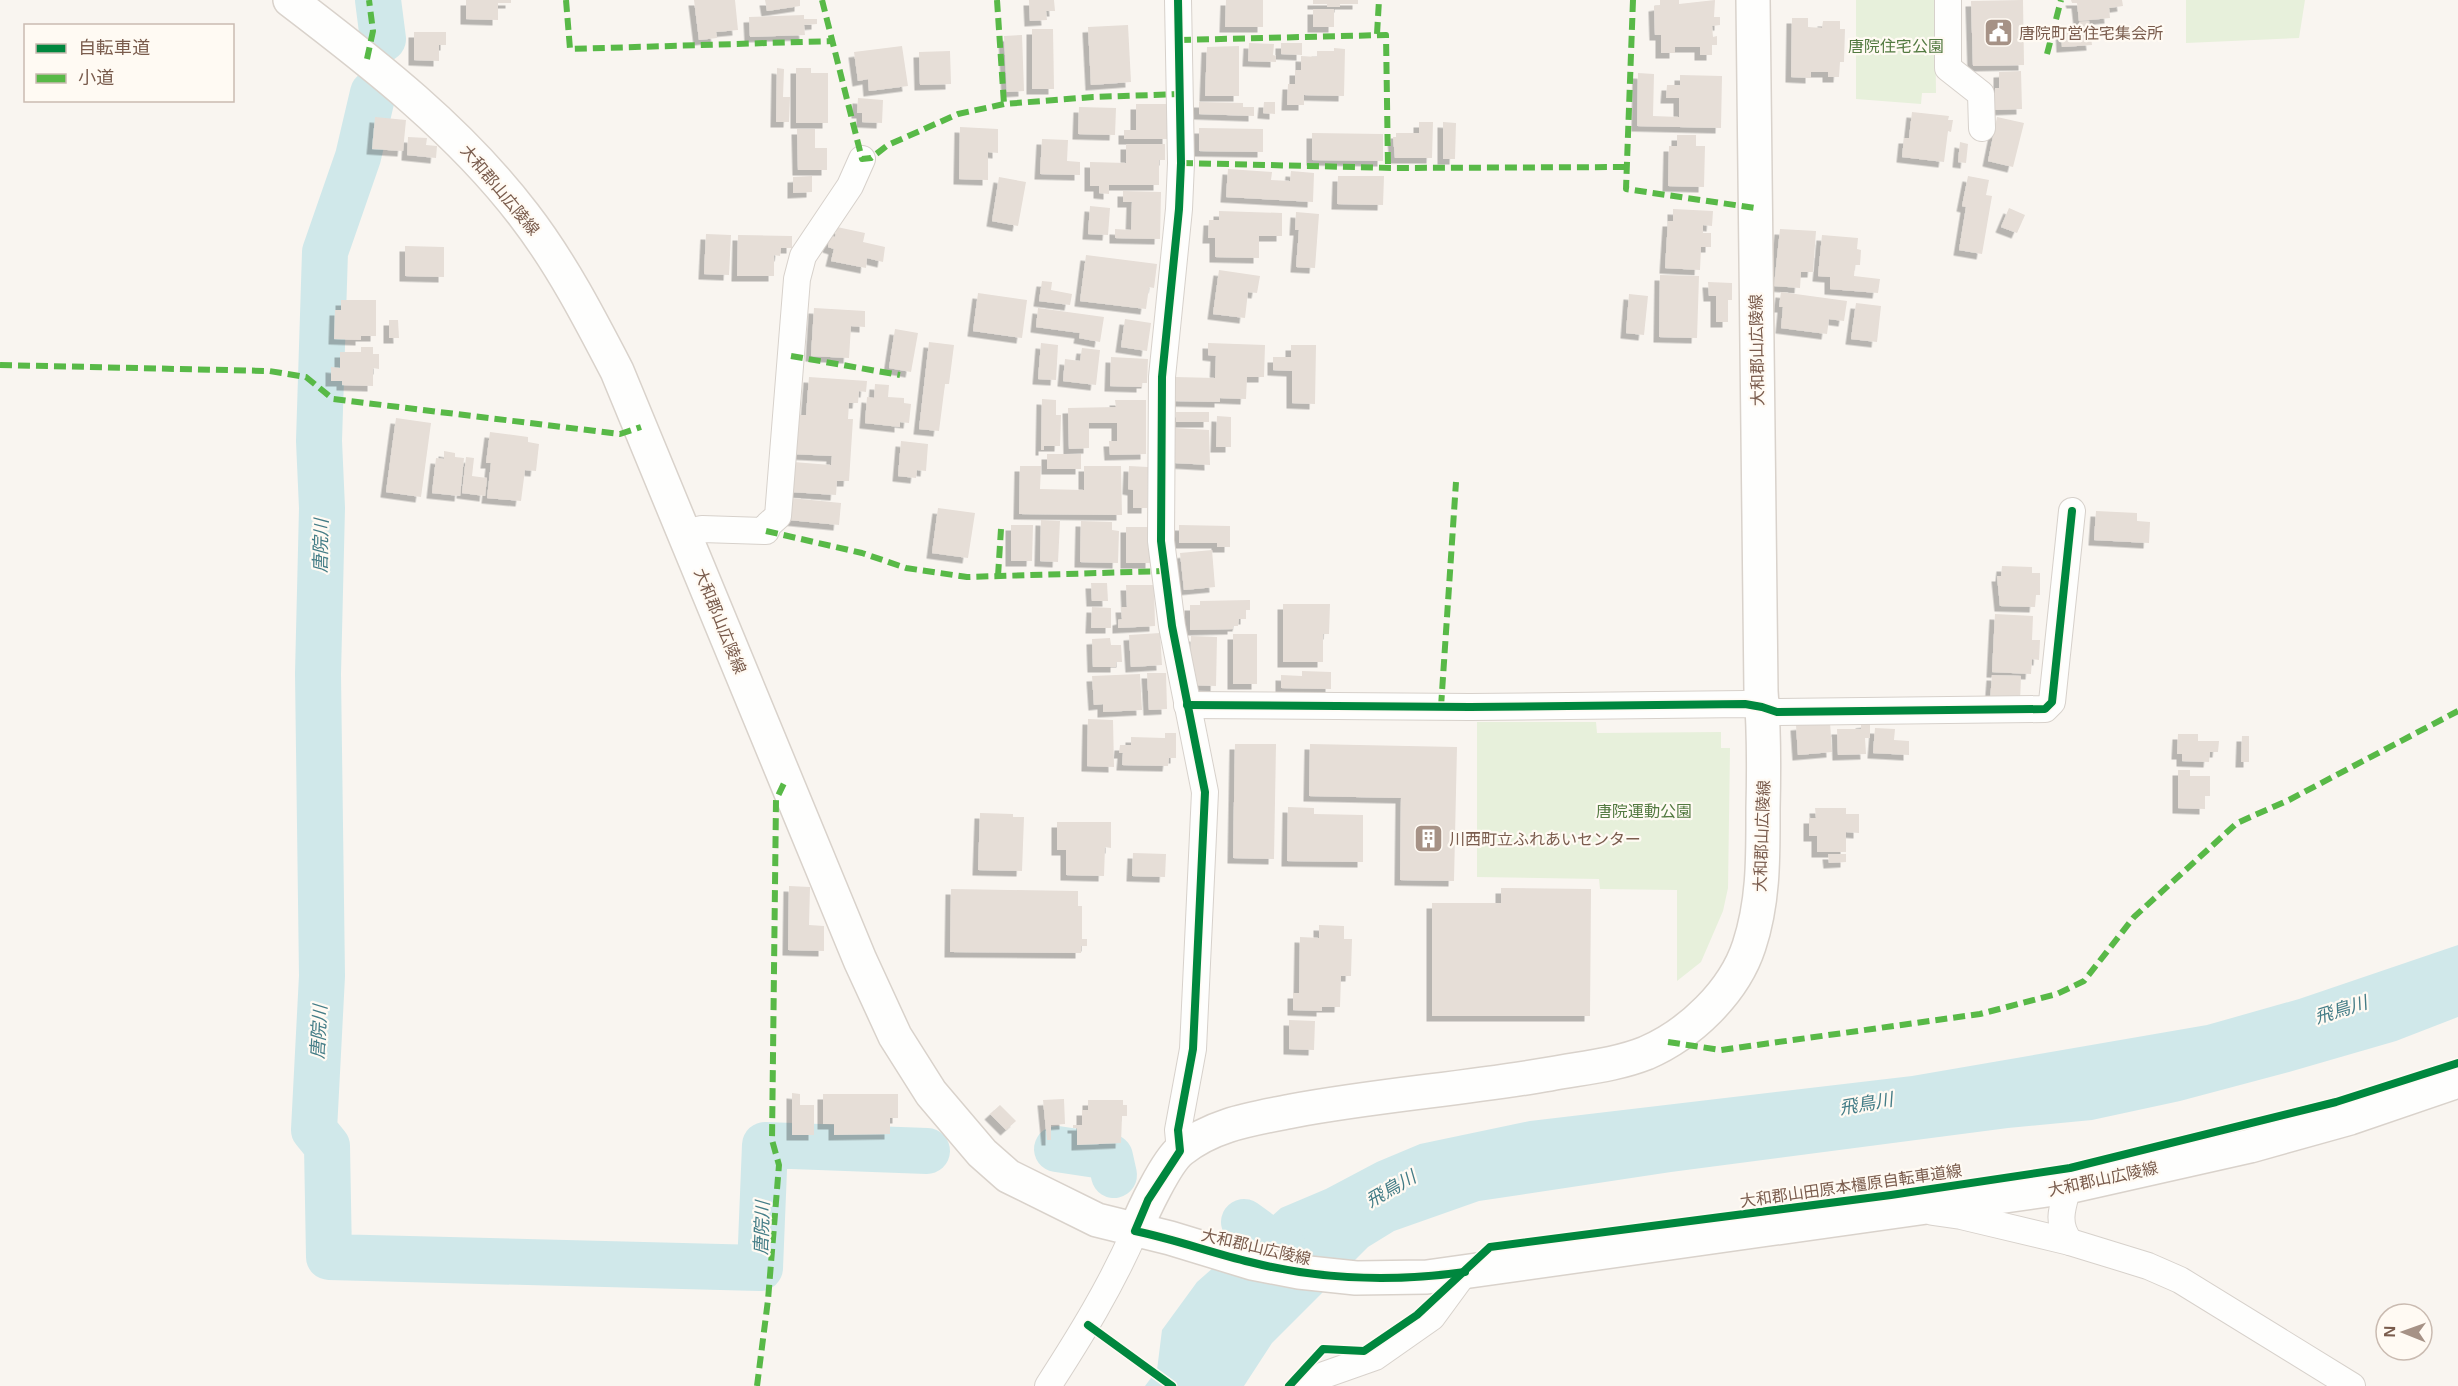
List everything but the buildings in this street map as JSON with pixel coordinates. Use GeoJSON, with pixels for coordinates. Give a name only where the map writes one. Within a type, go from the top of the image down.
{"type":"FeatureCollection","features":[{"type":"Feature","properties":{"kind":"main road","name":"大和郡山広陵線"},"geometry":{"type":"LineString","coordinates":[[290,0],[361,54],[460,141],[524,214],[569,280],[617,371],[860,960],[896,1036],[931,1093],[974,1145],[1008,1176],[1097,1220],[1170,1238],[1194,1247],[1299,1272],[1356,1278],[1427,1277],[2068,1187],[2250,1146],[2350,1118],[2458,1081]]}},
{"type":"Feature","properties":{"kind":"main road","name":"大和郡山広陵線"},"geometry":{"type":"LineString","coordinates":[[1135,1231],[1148,1200],[1180,1151],[1226,1124],[1337,1103],[1501,1082],[1610,1064],[1644,1054],[1676,1036],[1699,1019],[1730,984],[1749,948],[1759,911],[1763,867],[1753,0]]}},
{"type":"Feature","properties":{"kind":"street"},"geometry":{"type":"LineString","coordinates":[[1178,0],[1181,163],[1179,209],[1162,377],[1161,541],[1172,626],[1205,792],[1193,1049],[1178,1130],[1180,1151]]}},
{"type":"Feature","properties":{"kind":"street"},"geometry":{"type":"LineString","coordinates":[[1948,0],[1948,68],[1981,94],[1982,129]]}},
{"type":"Feature","properties":{"kind":"street"},"geometry":{"type":"LineString","coordinates":[[684,533],[702,529],[766,531],[768,525],[778,516],[797,279],[803,256],[850,186],[862,159]]}},
{"type":"Feature","properties":{"kind":"street"},"geometry":{"type":"LineString","coordinates":[[1187,705],[1470,707],[1745,705],[1777,712],[2045,709],[2052,702],[2072,511]]}},
{"type":"Feature","properties":{"kind":"street"},"geometry":{"type":"LineString","coordinates":[[2068,1187],[2061,1208],[2061,1220],[2063,1233],[2070,1242]]}},
{"type":"Feature","properties":{"kind":"street"},"geometry":{"type":"LineString","coordinates":[[1917,1210],[1961,1216],[2070,1242],[2148,1266],[2180,1280],[2352,1386]]}},
{"type":"Feature","properties":{"kind":"street"},"geometry":{"type":"LineString","coordinates":[[1048,1386],[1088,1325],[1114,1279],[1135,1231]]}},
{"type":"Feature","properties":{"kind":"street"},"geometry":{"type":"LineString","coordinates":[[1310,1386],[1324,1375],[1375,1357],[1432,1317],[1465,1272]]}},
{"type":"Feature","properties":{"kind":"green space","name":"唐院住宅公園"},"geometry":{"type":"Polygon","coordinates":[[[1856,0],[1935,0],[1936,93],[1922,93],[1921,104],[1856,99],[1856,0]]]}},
{"type":"Feature","properties":{"kind":"green space"},"geometry":{"type":"Polygon","coordinates":[[[2186,0],[2305,0],[2299,38],[2186,43],[2186,0]]]}},
{"type":"Feature","properties":{"kind":"green space","name":"唐院運動公園"},"geometry":{"type":"Polygon","coordinates":[[[1477,722],[1596,722],[1597,733],[1721,732],[1721,748],[1730,748],[1728,888],[1723,911],[1701,962],[1677,981],[1677,890],[1600,889],[1599,879],[1477,877],[1477,722]]]}},
{"type":"Feature","properties":{"kind":"water"},"geometry":{"type":"Polygon","coordinates":[[[2458,945],[2458,1017],[2396,1041],[2180,1101],[2092,1120],[2008,1128],[1671,1172],[1479,1201],[1394,1231],[1368,1247],[1272,1343],[1244,1386],[1145,1386],[1157,1370],[1162,1330],[1197,1282],[1281,1208],[1420,1144],[1530,1121],[1912,1076],[2207,1025],[2299,999],[2458,945]]]}},
{"type":"Feature","properties":{"kind":"waterway","name":"唐院川"},"geometry":{"type":"LineString","coordinates":[[378,0],[383,39]]}},
{"type":"Feature","properties":{"kind":"waterway","name":"唐院川"},"geometry":{"type":"LineString","coordinates":[[373,93],[358,157],[325,252],[319,441],[322,508],[318,674],[322,976],[314,1130],[327,1146],[329,1257],[760,1268],[765,1145],[927,1151]]}},
{"type":"Feature","properties":{"kind":"waterway","name":"唐院川"},"geometry":{"type":"LineString","coordinates":[[1057,1149],[1110,1157],[1114,1175]]}},
{"type":"Feature","properties":{"kind":"waterway","name":"飛鳥川"},"geometry":{"type":"LineString","coordinates":[[1244,1222],[1287,1253]]}},
{"type":"Feature","properties":{"kind":"marked path"},"geometry":{"type":"LineString","coordinates":[[367,59],[373,31],[369,0]]}},
{"type":"Feature","properties":{"kind":"marked path"},"geometry":{"type":"LineString","coordinates":[[566,0],[570,49],[834,41]]}},
{"type":"Feature","properties":{"kind":"marked path"},"geometry":{"type":"LineString","coordinates":[[822,0],[862,159],[871,158],[888,145],[958,114],[1004,104],[1093,97],[1181,94]]}},
{"type":"Feature","properties":{"kind":"marked path"},"geometry":{"type":"LineString","coordinates":[[997,0],[1004,104]]}},
{"type":"Feature","properties":{"kind":"marked path"},"geometry":{"type":"LineString","coordinates":[[1377,34],[1379,0]]}},
{"type":"Feature","properties":{"kind":"marked path"},"geometry":{"type":"LineString","coordinates":[[1633,0],[1626,189],[1755,208]]}},
{"type":"Feature","properties":{"kind":"marked path"},"geometry":{"type":"LineString","coordinates":[[2047,54],[2061,0]]}},
{"type":"Feature","properties":{"kind":"marked path"},"geometry":{"type":"LineString","coordinates":[[1179,40],[1386,35],[1388,167]]}},
{"type":"Feature","properties":{"kind":"marked path"},"geometry":{"type":"LineString","coordinates":[[1181,163],[1395,168],[1626,167]]}},
{"type":"Feature","properties":{"kind":"marked path"},"geometry":{"type":"LineString","coordinates":[[791,356],[900,375]]}},
{"type":"Feature","properties":{"kind":"marked path"},"geometry":{"type":"LineString","coordinates":[[0,365],[269,371],[306,377],[333,399],[620,434],[641,427]]}},
{"type":"Feature","properties":{"kind":"marked path"},"geometry":{"type":"LineString","coordinates":[[1441,707],[1456,482]]}},
{"type":"Feature","properties":{"kind":"marked path"},"geometry":{"type":"LineString","coordinates":[[998,576],[1001,529]]}},
{"type":"Feature","properties":{"kind":"marked path"},"geometry":{"type":"LineString","coordinates":[[766,531],[862,553],[906,568],[967,577],[1165,571]]}},
{"type":"Feature","properties":{"kind":"marked path"},"geometry":{"type":"LineString","coordinates":[[1668,1042],[1721,1050],[1980,1014],[2057,994],[2084,981],[2134,917],[2237,823],[2289,800],[2458,711]]}},
{"type":"Feature","properties":{"kind":"marked path"},"geometry":{"type":"LineString","coordinates":[[757,1386],[768,1300],[779,1165],[772,1140],[776,800],[786,779]]}},
{"type":"Feature","properties":{"kind":"cycle path"},"geometry":{"type":"LineString","coordinates":[[1178,0],[1181,163],[1179,209],[1162,377],[1161,541],[1172,626],[1205,792],[1193,1049],[1178,1130],[1180,1151],[1148,1200],[1135,1231],[1250,1262],[1303,1273],[1384,1278],[1465,1272]]}},
{"type":"Feature","properties":{"kind":"cycle path"},"geometry":{"type":"LineString","coordinates":[[1187,705],[1470,707],[1745,704],[1777,712],[2045,709],[2052,702],[2072,511]]}},
{"type":"Feature","properties":{"kind":"cycle path","name":"大和郡山田原本橿原自転車道線"},"geometry":{"type":"LineString","coordinates":[[1289,1386],[1323,1349],[1364,1351],[1417,1315],[1490,1247],[1891,1195],[2070,1168],[2336,1102],[2458,1063]]}},
{"type":"Feature","properties":{"kind":"cycle path"},"geometry":{"type":"LineString","coordinates":[[1088,1325],[1172,1386]]}},
{"type":"Feature","properties":{"kind":"place","name":"唐院町営住宅集会所"},"geometry":{"type":"Point","coordinates":[1998,33]}},
{"type":"Feature","properties":{"kind":"place","name":"川西町立ふれあいセンター"},"geometry":{"type":"Point","coordinates":[1428,839]}}]}
